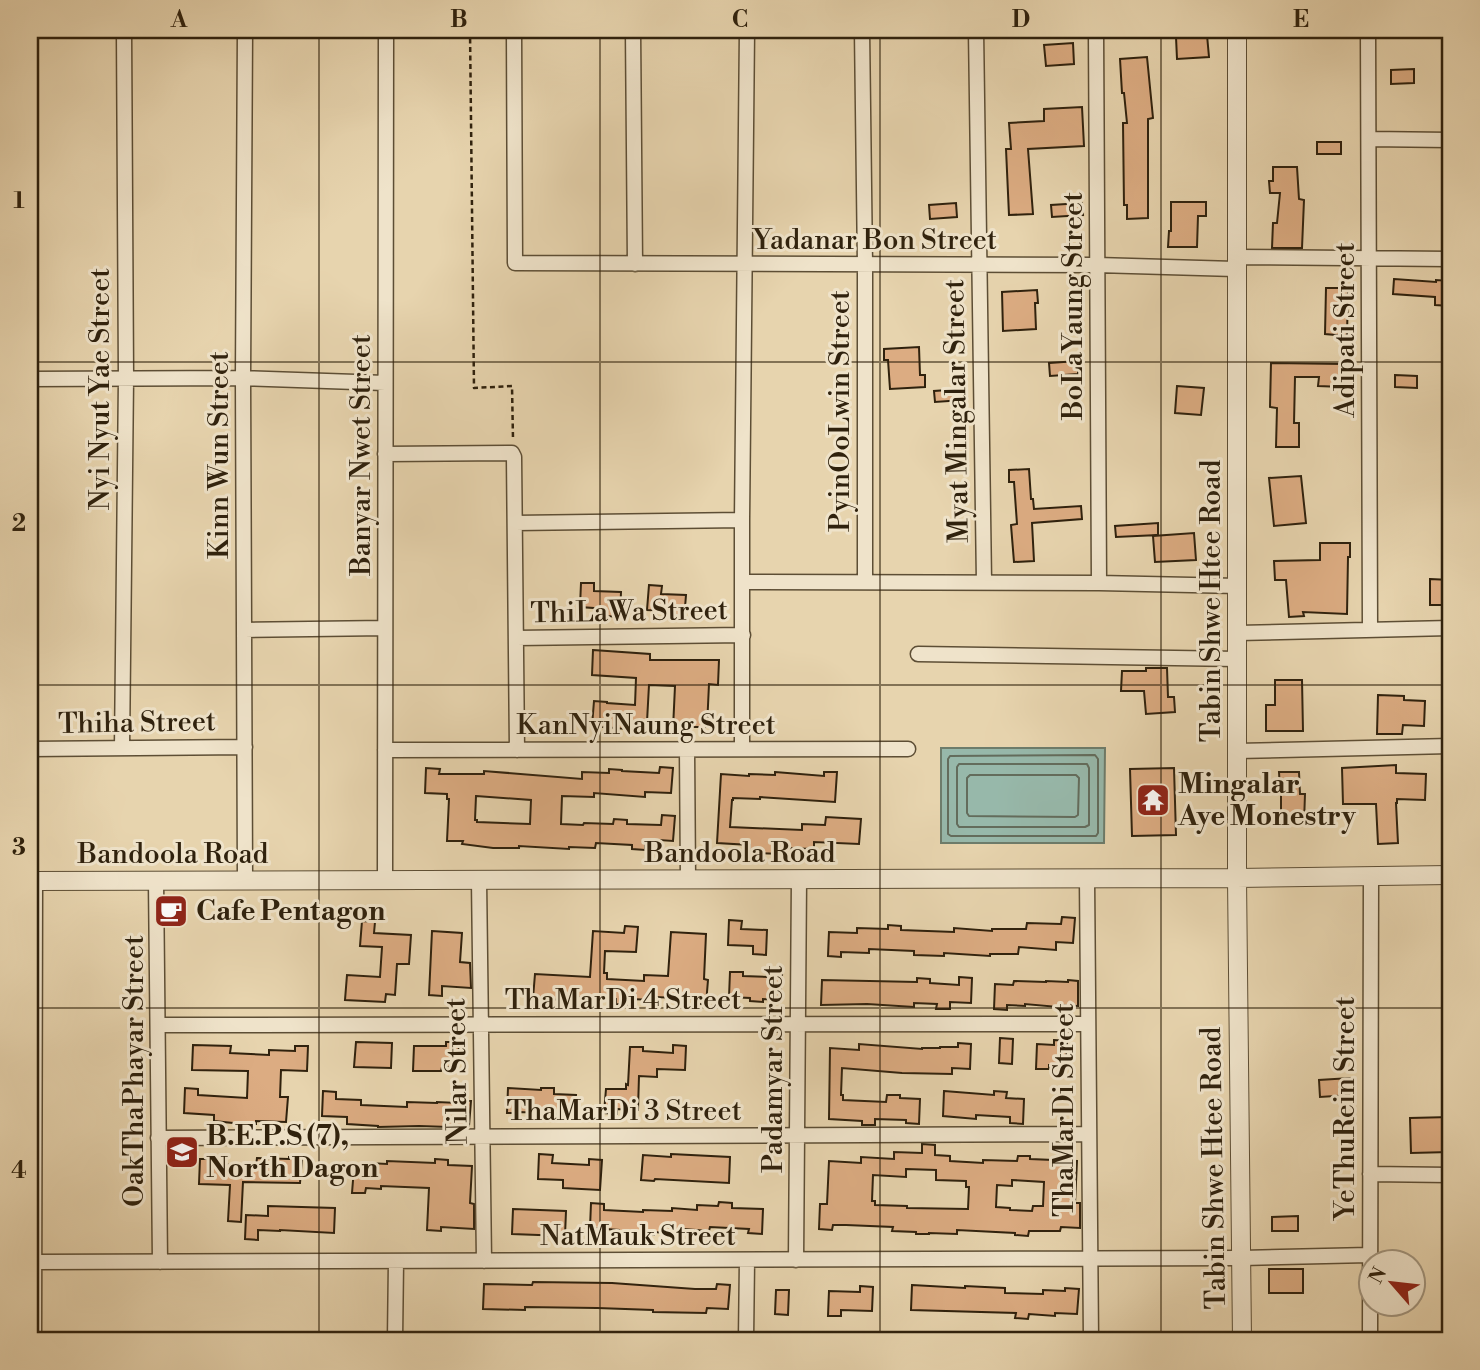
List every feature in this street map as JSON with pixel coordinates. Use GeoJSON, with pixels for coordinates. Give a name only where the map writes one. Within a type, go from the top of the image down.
{"type":"FeatureCollection","features":[{"type":"Feature","properties":{"kind":"street","name":"Nyi Nyut Yae Street"},"geometry":{"type":"LineString","coordinates":[[122,748],[126,379],[124,30]]}},
{"type":"Feature","properties":{"kind":"street","name":"Kinn Wun Street"},"geometry":{"type":"LineString","coordinates":[[245,30],[245,880]]}},
{"type":"Feature","properties":{"kind":"street","name":"Banyar Nwet Street"},"geometry":{"type":"LineString","coordinates":[[385,880],[386,30]]}},
{"type":"Feature","properties":{"kind":"street","name":"Yadanar Bon Street"},"geometry":{"type":"LineString","coordinates":[[514,30],[515,263],[1097,265],[1369,258],[1450,259]]}},
{"type":"Feature","properties":{"kind":"street"},"geometry":{"type":"LineString","coordinates":[[633,30],[635,264]]}},
{"type":"Feature","properties":{"kind":"street"},"geometry":{"type":"LineString","coordinates":[[742,749],[747,30]]}},
{"type":"Feature","properties":{"kind":"street","name":"PyinOoLwin Street"},"geometry":{"type":"LineString","coordinates":[[862,30],[865,582]]}},
{"type":"Feature","properties":{"kind":"street","name":"Myat Mingalar Street"},"geometry":{"type":"LineString","coordinates":[[976,30],[984,582]]}},
{"type":"Feature","properties":{"kind":"street","name":"BoLaYaung Street"},"geometry":{"type":"LineString","coordinates":[[1096,30],[1099,583]]}},
{"type":"Feature","properties":{"kind":"street","name":"Tabin Shwe Htee Road"},"geometry":{"type":"LineString","coordinates":[[1237,30],[1237,878],[1242,1340]]}},
{"type":"Feature","properties":{"kind":"street","name":"Adipati Street"},"geometry":{"type":"LineString","coordinates":[[1368,30],[1370,630]]}},
{"type":"Feature","properties":{"kind":"street"},"geometry":{"type":"LineString","coordinates":[[1369,139],[1450,140]]}},
{"type":"Feature","properties":{"kind":"street"},"geometry":{"type":"LineString","coordinates":[[30,379],[243,378],[385,383]]}},
{"type":"Feature","properties":{"kind":"street"},"geometry":{"type":"LineString","coordinates":[[385,454],[512,453],[514,457],[517,750]]}},
{"type":"Feature","properties":{"kind":"street"},"geometry":{"type":"LineString","coordinates":[[514,523],[742,520]]}},
{"type":"Feature","properties":{"kind":"street"},"geometry":{"type":"LineString","coordinates":[[743,582],[1238,586]]}},
{"type":"Feature","properties":{"kind":"street"},"geometry":{"type":"LineString","coordinates":[[245,630],[385,628]]}},
{"type":"Feature","properties":{"kind":"street"},"geometry":{"type":"LineString","coordinates":[[1238,633],[1450,628]]}},
{"type":"Feature","properties":{"kind":"street","name":"ThiLaWa Street"},"geometry":{"type":"LineString","coordinates":[[516,638],[743,635]]}},
{"type":"Feature","properties":{"kind":"street"},"geometry":{"type":"LineString","coordinates":[[918,654],[1238,659]]}},
{"type":"Feature","properties":{"kind":"street"},"geometry":{"type":"LineString","coordinates":[[1237,751],[1450,746]]}},
{"type":"Feature","properties":{"kind":"street","name":"Thiha Street"},"geometry":{"type":"LineString","coordinates":[[30,749],[245,747]]}},
{"type":"Feature","properties":{"kind":"street"},"geometry":{"type":"LineString","coordinates":[[687,749],[688,879]]}},
{"type":"Feature","properties":{"kind":"street","name":"KanNyiNaung Street"},"geometry":{"type":"LineString","coordinates":[[385,750],[908,749]]}},
{"type":"Feature","properties":{"kind":"street","name":"Bandoola Road"},"geometry":{"type":"LineString","coordinates":[[32,881],[1087,879],[1450,875]]}},
{"type":"Feature","properties":{"kind":"street","name":"YeThuRein Street"},"geometry":{"type":"LineString","coordinates":[[1369,1248],[1371,877]]}},
{"type":"Feature","properties":{"kind":"street","name":"Padamyar Street"},"geometry":{"type":"LineString","coordinates":[[796,1260],[799,878]]}},
{"type":"Feature","properties":{"kind":"street","name":"ThaMarDi Street"},"geometry":{"type":"LineString","coordinates":[[1087,879],[1091,1340]]}},
{"type":"Feature","properties":{"kind":"street","name":"OakThaPhayar Street"},"geometry":{"type":"LineString","coordinates":[[156,880],[160,1262]]}},
{"type":"Feature","properties":{"kind":"street","name":"Nilar Street"},"geometry":{"type":"LineString","coordinates":[[479,880],[484,1261]]}},
{"type":"Feature","properties":{"kind":"street"},"geometry":{"type":"LineString","coordinates":[[32,881],[34,1340]]}},
{"type":"Feature","properties":{"kind":"street","name":"ThaMarDi 4 Street"},"geometry":{"type":"LineString","coordinates":[[158,1025],[1088,1024]]}},
{"type":"Feature","properties":{"kind":"street","name":"ThaMarDi 3 Street"},"geometry":{"type":"LineString","coordinates":[[159,1138],[1089,1134]]}},
{"type":"Feature","properties":{"kind":"street"},"geometry":{"type":"LineString","coordinates":[[1370,1174],[1450,1175]]}},
{"type":"Feature","properties":{"kind":"street","name":"NatMauk Street"},"geometry":{"type":"LineString","coordinates":[[35,1262],[1090,1259],[1358,1255]]}},
{"type":"Feature","properties":{"kind":"street"},"geometry":{"type":"LineString","coordinates":[[746,1340],[747,1260]]}},
{"type":"Feature","properties":{"kind":"street"},"geometry":{"type":"LineString","coordinates":[[395,1340],[396,1261]]}},
{"type":"Feature","properties":{"kind":"street","name":"YeThuRein Street"},"geometry":{"type":"LineString","coordinates":[[1370,1318],[1370,1340]]}},
{"type":"Feature","properties":{"kind":"path"},"geometry":{"type":"LineString","coordinates":[[470,30],[474,387],[512,386],[514,457]]}},
{"type":"Feature","properties":{"kind":"water"},"geometry":{"type":"Polygon","coordinates":[[[941,748],[1105,748],[1104,843],[941,843],[941,748]]]}},
{"type":"Feature","properties":{"kind":"building"},"geometry":{"type":"Polygon","coordinates":[[[1207,35],[1209,57],[1177,59],[1176,37],[1207,35]]]}},
{"type":"Feature","properties":{"kind":"building"},"geometry":{"type":"Polygon","coordinates":[[[1073,43],[1074,64],[1046,66],[1044,45],[1073,43]]]}},
{"type":"Feature","properties":{"kind":"building"},"geometry":{"type":"Polygon","coordinates":[[[1147,57],[1153,118],[1148,119],[1148,218],[1127,219],[1127,205],[1124,205],[1123,123],[1127,123],[1120,59],[1147,57]]]}},
{"type":"Feature","properties":{"kind":"building"},"geometry":{"type":"Polygon","coordinates":[[[1414,69],[1414,83],[1391,84],[1391,70],[1414,69]]]}},
{"type":"Feature","properties":{"kind":"building"},"geometry":{"type":"Polygon","coordinates":[[[1082,107],[1084,146],[1028,149],[1033,214],[1009,215],[1006,149],[1011,149],[1009,123],[1044,121],[1044,109],[1082,107]]]}},
{"type":"Feature","properties":{"kind":"building"},"geometry":{"type":"Polygon","coordinates":[[[1317,142],[1341,142],[1341,154],[1317,154],[1317,142]]]}},
{"type":"Feature","properties":{"kind":"building"},"geometry":{"type":"Polygon","coordinates":[[[1273,167],[1297,167],[1299,199],[1304,200],[1302,248],[1272,248],[1273,223],[1277,223],[1280,193],[1270,193],[1269,181],[1273,181],[1273,167]]]}},
{"type":"Feature","properties":{"kind":"building"},"geometry":{"type":"Polygon","coordinates":[[[1171,202],[1206,202],[1206,216],[1198,216],[1197,247],[1168,247],[1171,202]]]}},
{"type":"Feature","properties":{"kind":"building"},"geometry":{"type":"Polygon","coordinates":[[[956,203],[957,217],[930,219],[929,205],[956,203]]]}},
{"type":"Feature","properties":{"kind":"building"},"geometry":{"type":"Polygon","coordinates":[[[1082,203],[1083,215],[1052,217],[1051,205],[1082,203]]]}},
{"type":"Feature","properties":{"kind":"building"},"geometry":{"type":"Polygon","coordinates":[[[1394,279],[1450,281],[1450,306],[1435,305],[1435,297],[1393,294],[1394,279]]]}},
{"type":"Feature","properties":{"kind":"building"},"geometry":{"type":"Polygon","coordinates":[[[1326,288],[1348,288],[1347,336],[1325,334],[1326,288]]]}},
{"type":"Feature","properties":{"kind":"building"},"geometry":{"type":"Polygon","coordinates":[[[1037,290],[1036,329],[1003,331],[1002,292],[1037,290]]]}},
{"type":"Feature","properties":{"kind":"building"},"geometry":{"type":"Polygon","coordinates":[[[919,347],[920,375],[925,375],[925,387],[890,389],[888,360],[884,360],[884,349],[919,347]]]}},
{"type":"Feature","properties":{"kind":"building"},"geometry":{"type":"Polygon","coordinates":[[[1078,361],[1078,374],[1050,376],[1049,363],[1078,361]]]}},
{"type":"Feature","properties":{"kind":"building"},"geometry":{"type":"Polygon","coordinates":[[[1271,363],[1344,364],[1343,387],[1318,386],[1319,377],[1295,377],[1294,423],[1299,423],[1299,447],[1276,447],[1277,408],[1270,407],[1271,363]]]}},
{"type":"Feature","properties":{"kind":"building"},"geometry":{"type":"Polygon","coordinates":[[[1395,375],[1417,376],[1417,388],[1395,387],[1395,375]]]}},
{"type":"Feature","properties":{"kind":"building"},"geometry":{"type":"Polygon","coordinates":[[[1177,386],[1204,388],[1201,415],[1175,413],[1177,386]]]}},
{"type":"Feature","properties":{"kind":"building"},"geometry":{"type":"Polygon","coordinates":[[[962,389],[963,400],[935,402],[934,391],[962,389]]]}},
{"type":"Feature","properties":{"kind":"building"},"geometry":{"type":"Polygon","coordinates":[[[1029,469],[1034,509],[1081,506],[1082,519],[1032,523],[1034,561],[1014,562],[1011,525],[1017,524],[1014,482],[1009,482],[1009,470],[1029,469]]]}},
{"type":"Feature","properties":{"kind":"building"},"geometry":{"type":"Polygon","coordinates":[[[1301,476],[1306,523],[1274,526],[1269,478],[1301,476]]]}},
{"type":"Feature","properties":{"kind":"building"},"geometry":{"type":"Polygon","coordinates":[[[1158,523],[1158,535],[1116,537],[1115,526],[1158,523]]]}},
{"type":"Feature","properties":{"kind":"building"},"geometry":{"type":"Polygon","coordinates":[[[1194,533],[1196,560],[1155,562],[1153,536],[1194,533]]]}},
{"type":"Feature","properties":{"kind":"building"},"geometry":{"type":"Polygon","coordinates":[[[1320,543],[1350,543],[1347,614],[1303,612],[1304,616],[1289,617],[1286,580],[1275,580],[1274,561],[1320,560],[1320,543]]]}},
{"type":"Feature","properties":{"kind":"building"},"geometry":{"type":"Polygon","coordinates":[[[1430,579],[1450,580],[1450,602],[1445,602],[1445,605],[1430,605],[1430,579]]]}},
{"type":"Feature","properties":{"kind":"building"},"geometry":{"type":"Polygon","coordinates":[[[581,583],[594,583],[594,591],[621,592],[620,617],[607,616],[607,609],[580,607],[581,583]]]}},
{"type":"Feature","properties":{"kind":"building"},"geometry":{"type":"Polygon","coordinates":[[[649,585],[662,586],[661,594],[686,595],[684,620],[671,619],[672,611],[647,610],[649,585]]]}},
{"type":"Feature","properties":{"kind":"building"},"geometry":{"type":"Polygon","coordinates":[[[593,650],[650,654],[650,660],[719,660],[718,685],[709,684],[707,727],[673,729],[675,686],[649,685],[647,722],[626,721],[626,729],[592,726],[594,701],[635,705],[636,678],[592,675],[593,650]]]}},
{"type":"Feature","properties":{"kind":"building"},"geometry":{"type":"Polygon","coordinates":[[[1146,668],[1167,668],[1168,697],[1174,697],[1175,712],[1146,714],[1144,691],[1121,691],[1122,671],[1146,671],[1146,668]]]}},
{"type":"Feature","properties":{"kind":"building"},"geometry":{"type":"Polygon","coordinates":[[[1275,680],[1302,680],[1303,731],[1266,731],[1266,705],[1275,705],[1275,680]]]}},
{"type":"Feature","properties":{"kind":"building"},"geometry":{"type":"Polygon","coordinates":[[[1378,695],[1404,696],[1404,700],[1425,701],[1424,726],[1403,725],[1402,734],[1377,734],[1378,695]]]}},
{"type":"Feature","properties":{"kind":"building"},"geometry":{"type":"Polygon","coordinates":[[[1396,765],[1396,773],[1426,774],[1425,800],[1397,799],[1398,843],[1378,844],[1376,804],[1343,804],[1342,768],[1396,765]]]}},
{"type":"Feature","properties":{"kind":"building"},"geometry":{"type":"Polygon","coordinates":[[[660,767],[673,768],[671,793],[645,792],[645,797],[594,793],[594,797],[562,796],[561,824],[613,824],[614,819],[627,820],[627,824],[661,825],[662,815],[675,816],[673,841],[645,839],[645,850],[632,849],[632,845],[596,843],[595,848],[493,848],[462,844],[463,841],[447,841],[447,794],[425,793],[426,768],[440,769],[439,774],[484,774],[484,771],[582,779],[582,772],[609,773],[609,769],[659,773],[660,767]],[[476,796],[475,820],[530,824],[531,800],[476,796]]]}},
{"type":"Feature","properties":{"kind":"building"},"geometry":{"type":"Polygon","coordinates":[[[1174,768],[1176,835],[1132,836],[1130,769],[1174,768]]]}},
{"type":"Feature","properties":{"kind":"building"},"geometry":{"type":"Polygon","coordinates":[[[775,772],[824,776],[824,772],[837,772],[835,802],[733,798],[730,827],[802,830],[802,824],[825,825],[826,817],[861,819],[859,844],[814,842],[814,849],[784,848],[783,854],[750,853],[750,845],[717,843],[721,774],[749,776],[775,775],[775,772]]]}},
{"type":"Feature","properties":{"kind":"building"},"geometry":{"type":"Polygon","coordinates":[[[1279,772],[1299,772],[1300,794],[1305,794],[1304,823],[1281,823],[1279,772]]]}},
{"type":"Feature","properties":{"kind":"building"},"geometry":{"type":"Polygon","coordinates":[[[1062,917],[1075,918],[1073,943],[1056,942],[1056,950],[1019,947],[1018,954],[990,956],[944,953],[944,956],[914,955],[914,951],[869,949],[869,953],[841,952],[841,957],[828,956],[829,932],[857,933],[857,928],[888,929],[888,925],[901,926],[901,930],[954,932],[954,928],[992,931],[1026,929],[1027,923],[1061,924],[1062,917]]]}},
{"type":"Feature","properties":{"kind":"building"},"geometry":{"type":"Polygon","coordinates":[[[729,920],[742,921],[741,929],[767,930],[766,955],[753,954],[753,946],[728,945],[729,920]]]}},
{"type":"Feature","properties":{"kind":"building"},"geometry":{"type":"Polygon","coordinates":[[[362,921],[375,922],[374,933],[411,935],[409,964],[397,964],[395,995],[386,994],[385,1002],[345,1000],[347,975],[380,977],[382,947],[360,946],[362,921]]]}},
{"type":"Feature","properties":{"kind":"building"},"geometry":{"type":"Polygon","coordinates":[[[625,926],[638,927],[636,952],[605,951],[604,973],[607,973],[607,979],[644,981],[644,975],[668,976],[671,932],[706,934],[706,1004],[693,1004],[694,999],[656,997],[656,1000],[629,999],[629,1005],[616,1004],[616,999],[577,997],[577,1001],[533,998],[535,974],[590,977],[593,931],[624,933],[625,926]]]}},
{"type":"Feature","properties":{"kind":"building"},"geometry":{"type":"Polygon","coordinates":[[[432,931],[462,933],[460,962],[470,963],[471,988],[442,986],[442,996],[429,995],[432,931]]]}},
{"type":"Feature","properties":{"kind":"building"},"geometry":{"type":"Polygon","coordinates":[[[730,972],[743,972],[743,976],[782,975],[780,1000],[763,999],[763,1002],[729,997],[730,972]]]}},
{"type":"Feature","properties":{"kind":"building"},"geometry":{"type":"Polygon","coordinates":[[[959,977],[972,978],[971,1003],[950,1002],[950,1009],[936,1009],[937,1004],[914,1003],[914,1007],[821,1005],[822,980],[917,982],[917,978],[930,979],[930,983],[959,985],[959,977]]]}},
{"type":"Feature","properties":{"kind":"building"},"geometry":{"type":"Polygon","coordinates":[[[1078,981],[1078,1006],[1025,1004],[1007,1005],[1007,1010],[994,1009],[995,984],[1078,981]]]}},
{"type":"Feature","properties":{"kind":"building"},"geometry":{"type":"Polygon","coordinates":[[[1000,1038],[1013,1039],[1012,1064],[999,1063],[1000,1038]]]}},
{"type":"Feature","properties":{"kind":"building"},"geometry":{"type":"Polygon","coordinates":[[[1054,1040],[1067,1041],[1066,1066],[1049,1065],[1049,1069],[1036,1069],[1037,1044],[1054,1045],[1054,1040]]]}},
{"type":"Feature","properties":{"kind":"building"},"geometry":{"type":"Polygon","coordinates":[[[356,1042],[392,1043],[391,1068],[354,1067],[356,1042]]]}},
{"type":"Feature","properties":{"kind":"building"},"geometry":{"type":"Polygon","coordinates":[[[446,1042],[459,1042],[458,1067],[442,1067],[441,1071],[413,1071],[414,1046],[446,1046],[446,1042]]]}},
{"type":"Feature","properties":{"kind":"building"},"geometry":{"type":"Polygon","coordinates":[[[958,1043],[971,1044],[970,1069],[952,1068],[952,1074],[842,1068],[843,1100],[886,1102],[887,1095],[920,1099],[919,1124],[906,1123],[906,1120],[875,1119],[875,1125],[862,1125],[862,1121],[829,1119],[830,1048],[859,1050],[859,1044],[922,1049],[958,1047],[958,1043]]]}},
{"type":"Feature","properties":{"kind":"building"},"geometry":{"type":"Polygon","coordinates":[[[193,1045],[231,1046],[230,1053],[269,1055],[269,1050],[295,1051],[295,1046],[308,1046],[307,1071],[281,1070],[280,1097],[288,1097],[286,1122],[256,1121],[256,1124],[243,1124],[214,1121],[214,1115],[184,1113],[185,1088],[198,1089],[198,1095],[247,1098],[248,1071],[192,1070],[193,1045]]]}},
{"type":"Feature","properties":{"kind":"building"},"geometry":{"type":"Polygon","coordinates":[[[673,1045],[686,1046],[685,1070],[657,1069],[657,1077],[639,1076],[638,1110],[617,1109],[617,1114],[604,1113],[606,1089],[626,1089],[626,1084],[628,1085],[630,1047],[643,1047],[643,1051],[673,1053],[673,1045]]]}},
{"type":"Feature","properties":{"kind":"building"},"geometry":{"type":"Polygon","coordinates":[[[1350,1078],[1350,1095],[1320,1097],[1319,1080],[1350,1078]]]}},
{"type":"Feature","properties":{"kind":"building"},"geometry":{"type":"Polygon","coordinates":[[[508,1088],[554,1088],[554,1094],[576,1095],[574,1120],[562,1119],[562,1114],[507,1113],[508,1088]]]}},
{"type":"Feature","properties":{"kind":"building"},"geometry":{"type":"Polygon","coordinates":[[[323,1091],[336,1092],[336,1099],[361,1100],[361,1105],[407,1107],[407,1102],[471,1101],[469,1126],[378,1127],[347,1124],[347,1117],[322,1116],[323,1091]]]}},
{"type":"Feature","properties":{"kind":"building"},"geometry":{"type":"Polygon","coordinates":[[[944,1091],[994,1095],[994,1091],[1007,1092],[1006,1098],[1024,1099],[1023,1124],[1010,1123],[1010,1117],[976,1115],[976,1119],[943,1116],[944,1091]]]}},
{"type":"Feature","properties":{"kind":"building"},"geometry":{"type":"Polygon","coordinates":[[[1450,1117],[1450,1152],[1411,1153],[1410,1118],[1450,1117]]]}},
{"type":"Feature","properties":{"kind":"building"},"geometry":{"type":"Polygon","coordinates":[[[922,1144],[935,1145],[935,1155],[950,1156],[950,1161],[1017,1161],[1018,1156],[1030,1156],[1030,1159],[1077,1161],[1075,1203],[1080,1203],[1080,1228],[1061,1227],[1060,1231],[1029,1231],[1028,1236],[957,1230],[957,1234],[916,1234],[892,1231],[893,1227],[846,1225],[833,1225],[832,1230],[819,1229],[820,1204],[827,1204],[829,1161],[861,1163],[861,1157],[894,1159],[894,1152],[922,1153],[922,1144]],[[906,1169],[906,1177],[873,1175],[872,1201],[875,1201],[875,1205],[968,1209],[969,1187],[966,1187],[966,1181],[936,1180],[936,1170],[906,1169]],[[1012,1180],[1012,1186],[997,1185],[996,1207],[1032,1211],[1033,1206],[1043,1206],[1044,1182],[1012,1180]]]}},
{"type":"Feature","properties":{"kind":"building"},"geometry":{"type":"Polygon","coordinates":[[[539,1154],[553,1155],[552,1163],[589,1165],[589,1159],[602,1160],[600,1190],[563,1188],[563,1180],[538,1179],[539,1154]]]}},
{"type":"Feature","properties":{"kind":"building"},"geometry":{"type":"Polygon","coordinates":[[[671,1154],[730,1157],[729,1183],[641,1180],[643,1155],[671,1157],[671,1154]]]}},
{"type":"Feature","properties":{"kind":"building"},"geometry":{"type":"Polygon","coordinates":[[[257,1158],[302,1158],[300,1183],[243,1182],[241,1222],[228,1221],[230,1185],[199,1184],[200,1159],[213,1159],[213,1164],[256,1166],[257,1158]]]}},
{"type":"Feature","properties":{"kind":"building"},"geometry":{"type":"Polygon","coordinates":[[[435,1159],[448,1160],[448,1165],[472,1166],[470,1203],[474,1204],[474,1229],[441,1227],[441,1231],[427,1230],[429,1188],[381,1186],[381,1189],[366,1188],[365,1193],[352,1193],[354,1168],[369,1168],[369,1163],[387,1164],[387,1161],[435,1163],[435,1159]]]}},
{"type":"Feature","properties":{"kind":"building"},"geometry":{"type":"Polygon","coordinates":[[[719,1202],[732,1203],[732,1208],[763,1209],[762,1234],[748,1233],[749,1229],[710,1227],[709,1231],[684,1229],[683,1234],[654,1232],[654,1235],[632,1234],[632,1237],[619,1236],[619,1230],[590,1228],[591,1203],[604,1204],[604,1210],[643,1212],[672,1211],[672,1208],[697,1210],[697,1205],[718,1206],[719,1202]]]}},
{"type":"Feature","properties":{"kind":"building"},"geometry":{"type":"Polygon","coordinates":[[[268,1206],[335,1208],[334,1233],[258,1230],[258,1240],[245,1239],[246,1215],[268,1216],[268,1206]]]}},
{"type":"Feature","properties":{"kind":"building"},"geometry":{"type":"Polygon","coordinates":[[[513,1209],[566,1211],[565,1236],[512,1234],[513,1209]]]}},
{"type":"Feature","properties":{"kind":"building"},"geometry":{"type":"Polygon","coordinates":[[[1298,1216],[1298,1231],[1272,1231],[1272,1217],[1298,1216]]]}},
{"type":"Feature","properties":{"kind":"building"},"geometry":{"type":"Polygon","coordinates":[[[1269,1269],[1303,1269],[1303,1293],[1269,1293],[1269,1269]]]}},
{"type":"Feature","properties":{"kind":"building"},"geometry":{"type":"Polygon","coordinates":[[[533,1282],[612,1283],[695,1289],[716,1289],[717,1284],[730,1285],[728,1309],[707,1308],[706,1313],[597,1308],[483,1309],[484,1284],[532,1285],[533,1282]]]}},
{"type":"Feature","properties":{"kind":"building"},"geometry":{"type":"Polygon","coordinates":[[[912,1285],[1005,1288],[1005,1293],[1043,1294],[1043,1290],[1079,1289],[1077,1314],[1029,1314],[1028,1319],[1015,1318],[1016,1313],[911,1310],[912,1285]]]}},
{"type":"Feature","properties":{"kind":"building"},"geometry":{"type":"Polygon","coordinates":[[[860,1286],[873,1287],[872,1311],[841,1310],[841,1316],[828,1316],[829,1291],[860,1292],[860,1286]]]}},
{"type":"Feature","properties":{"kind":"building"},"geometry":{"type":"Polygon","coordinates":[[[776,1290],[789,1290],[788,1315],[775,1314],[776,1290]]]}},
{"type":"Feature","properties":{"kind":"place","name":"Mingalar Aye Monestry"},"geometry":{"type":"Point","coordinates":[1153,800]}},
{"type":"Feature","properties":{"kind":"place","name":"Cafe Pentagon"},"geometry":{"type":"Point","coordinates":[171,911]}},
{"type":"Feature","properties":{"kind":"place","name":"B.E.P.S (7), North Dagon"},"geometry":{"type":"Point","coordinates":[182,1152]}}]}
